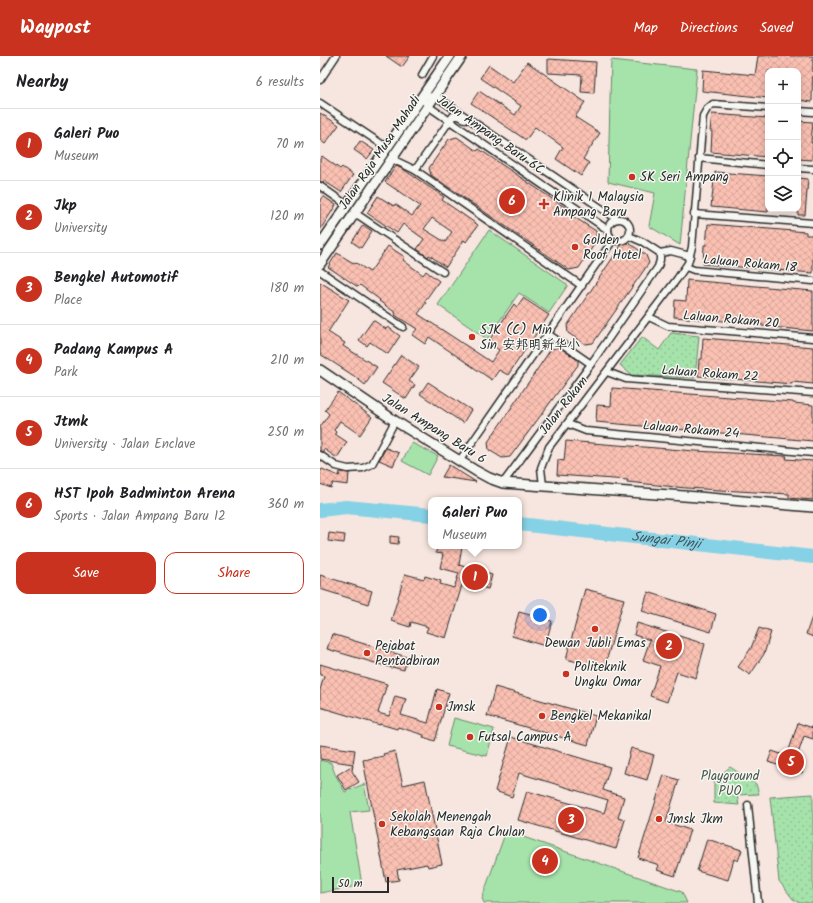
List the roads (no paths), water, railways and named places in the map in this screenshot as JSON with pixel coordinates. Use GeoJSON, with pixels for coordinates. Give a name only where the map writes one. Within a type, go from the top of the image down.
{"type":"FeatureCollection","features":[{"type":"Feature","properties":{"kind":"main road","name":"Jalan Raja Musa Mahadi"},"geometry":{"type":"LineString","coordinates":[[320,245],[450,56]]}},
{"type":"Feature","properties":{"kind":"main road","name":"Jalan Raja Musa Mahadi"},"geometry":{"type":"LineString","coordinates":[[320,264],[462,56]]}},
{"type":"Feature","properties":{"kind":"main road","name":"Jalan Ampang Baru 6"},"geometry":{"type":"LineString","coordinates":[[320,370],[395,421],[489,478],[503,483],[543,486]]}},
{"type":"Feature","properties":{"kind":"main road"},"geometry":{"type":"LineString","coordinates":[[543,486],[813,507]]}},
{"type":"Feature","properties":{"kind":"street"},"geometry":{"type":"LineString","coordinates":[[320,80],[336,56]]}},
{"type":"Feature","properties":{"kind":"street"},"geometry":{"type":"LineString","coordinates":[[422,75],[433,56]]}},
{"type":"Feature","properties":{"kind":"street"},"geometry":{"type":"LineString","coordinates":[[421,97],[435,96],[617,219],[624,220],[629,225],[630,232],[629,236],[624,241],[613,240],[609,235],[608,230],[611,223],[617,219]]}},
{"type":"Feature","properties":{"kind":"street","name":"Jalan Ampang Baru 6C"},"geometry":{"type":"LineString","coordinates":[[421,97],[428,106],[449,121],[608,230]]}},
{"type":"Feature","properties":{"kind":"street"},"geometry":{"type":"LineString","coordinates":[[320,103],[386,148]]}},
{"type":"Feature","properties":{"kind":"street","name":"Jalan Rokam"},"geometry":{"type":"LineString","coordinates":[[543,486],[541,468],[549,447],[686,267],[690,256],[703,116],[707,109],[713,104],[765,108]]}},
{"type":"Feature","properties":{"kind":"street"},"geometry":{"type":"LineString","coordinates":[[801,111],[813,112]]}},
{"type":"Feature","properties":{"kind":"street"},"geometry":{"type":"LineString","coordinates":[[415,170],[453,116],[459,116],[481,127]]}},
{"type":"Feature","properties":{"kind":"street"},"geometry":{"type":"LineString","coordinates":[[699,158],[765,165]]}},
{"type":"Feature","properties":{"kind":"street"},"geometry":{"type":"LineString","coordinates":[[392,159],[415,170],[582,286]]}},
{"type":"Feature","properties":{"kind":"street"},"geometry":{"type":"LineString","coordinates":[[801,168],[813,169]]}},
{"type":"Feature","properties":{"kind":"street"},"geometry":{"type":"LineString","coordinates":[[320,186],[347,205]]}},
{"type":"Feature","properties":{"kind":"street"},"geometry":{"type":"LineString","coordinates":[[355,213],[443,272]]}},
{"type":"Feature","properties":{"kind":"street"},"geometry":{"type":"LineString","coordinates":[[694,214],[813,223]]}},
{"type":"Feature","properties":{"kind":"street"},"geometry":{"type":"LineString","coordinates":[[629,236],[643,242],[660,253],[672,251],[690,256]]}},
{"type":"Feature","properties":{"kind":"street"},"geometry":{"type":"LineString","coordinates":[[460,460],[613,240]]}},
{"type":"Feature","properties":{"kind":"street"},"geometry":{"type":"LineString","coordinates":[[503,483],[591,364],[658,267],[660,253]]}},
{"type":"Feature","properties":{"kind":"street","name":"Laluan Rokam 18"},"geometry":{"type":"LineString","coordinates":[[686,267],[694,270],[813,281]]}},
{"type":"Feature","properties":{"kind":"street"},"geometry":{"type":"LineString","coordinates":[[320,271],[403,327]]}},
{"type":"Feature","properties":{"kind":"street","name":"Laluan Rokam 20"},"geometry":{"type":"LineString","coordinates":[[649,317],[668,326],[813,338]]}},
{"type":"Feature","properties":{"kind":"street"},"geometry":{"type":"LineString","coordinates":[[548,334],[591,364]]}},
{"type":"Feature","properties":{"kind":"street","name":"Laluan Rokam 22"},"geometry":{"type":"LineString","coordinates":[[607,372],[626,379],[813,393]]}},
{"type":"Feature","properties":{"kind":"street"},"geometry":{"type":"LineString","coordinates":[[320,455],[336,466],[348,469],[363,468],[372,464],[395,421]]}},
{"type":"Feature","properties":{"kind":"street","name":"Laluan Rokam 24"},"geometry":{"type":"LineString","coordinates":[[568,424],[586,431],[813,453]]}},
{"type":"Feature","properties":{"kind":"street"},"geometry":{"type":"LineString","coordinates":[[748,805],[758,903]]}},
{"type":"Feature","properties":{"kind":"waterway","name":"Sungai Pinji"},"geometry":{"type":"LineString","coordinates":[[320,510],[346,507],[428,515]]}},
{"type":"Feature","properties":{"kind":"waterway","name":"Sungai Pinji"},"geometry":{"type":"LineString","coordinates":[[522,524],[813,557]]}},
{"type":"Feature","properties":{"kind":"place","name":"SK Seri Ampang"},"geometry":{"type":"Point","coordinates":[632,177]}},
{"type":"Feature","properties":{"kind":"place","name":"HST Ipoh Badminton Arena"},"geometry":{"type":"Point","coordinates":[512,201]}},
{"type":"Feature","properties":{"kind":"place","name":"Klinik 1 Malaysia Ampang Baru"},"geometry":{"type":"Point","coordinates":[544,204]}},
{"type":"Feature","properties":{"kind":"place","name":"Golden Roof Hotel"},"geometry":{"type":"Point","coordinates":[575,247]}},
{"type":"Feature","properties":{"kind":"place","name":"SJK (C) Min Sin 安邦明新华小"},"geometry":{"type":"Point","coordinates":[472,337]}},
{"type":"Feature","properties":{"kind":"place","name":"Galeri Puo"},"geometry":{"type":"Point","coordinates":[475,577]}},
{"type":"Feature","properties":{"kind":"place","name":"Dewan Jubli Emas"},"geometry":{"type":"Point","coordinates":[595,629]}},
{"type":"Feature","properties":{"kind":"place","name":"Jkp"},"geometry":{"type":"Point","coordinates":[669,646]}},
{"type":"Feature","properties":{"kind":"place","name":"Pejabat Pentadbiran"},"geometry":{"type":"Point","coordinates":[367,653]}},
{"type":"Feature","properties":{"kind":"place","name":"Politeknik Ungku Omar"},"geometry":{"type":"Point","coordinates":[566,674]}},
{"type":"Feature","properties":{"kind":"place","name":"Jmsk"},"geometry":{"type":"Point","coordinates":[439,707]}},
{"type":"Feature","properties":{"kind":"place","name":"Bengkel Mekanikal"},"geometry":{"type":"Point","coordinates":[542,716]}},
{"type":"Feature","properties":{"kind":"place","name":"Futsal Campus A"},"geometry":{"type":"Point","coordinates":[470,737]}},
{"type":"Feature","properties":{"kind":"place","name":"Jtmk"},"geometry":{"type":"Point","coordinates":[791,762]}},
{"type":"Feature","properties":{"kind":"place","name":"Jmsk Jkm"},"geometry":{"type":"Point","coordinates":[659,819]}},
{"type":"Feature","properties":{"kind":"place","name":"Bengkel Automotif"},"geometry":{"type":"Point","coordinates":[571,820]}},
{"type":"Feature","properties":{"kind":"place","name":"Sekolah Menengah Kebangsaan Raja Chulan"},"geometry":{"type":"Point","coordinates":[382,824]}},
{"type":"Feature","properties":{"kind":"place","name":"Padang Kampus A"},"geometry":{"type":"Point","coordinates":[545,861]}},
{"type":"Feature","properties":{"kind":"park label","name":"Playground PUO"},"geometry":{"type":"Point","coordinates":[730,784]}}]}
